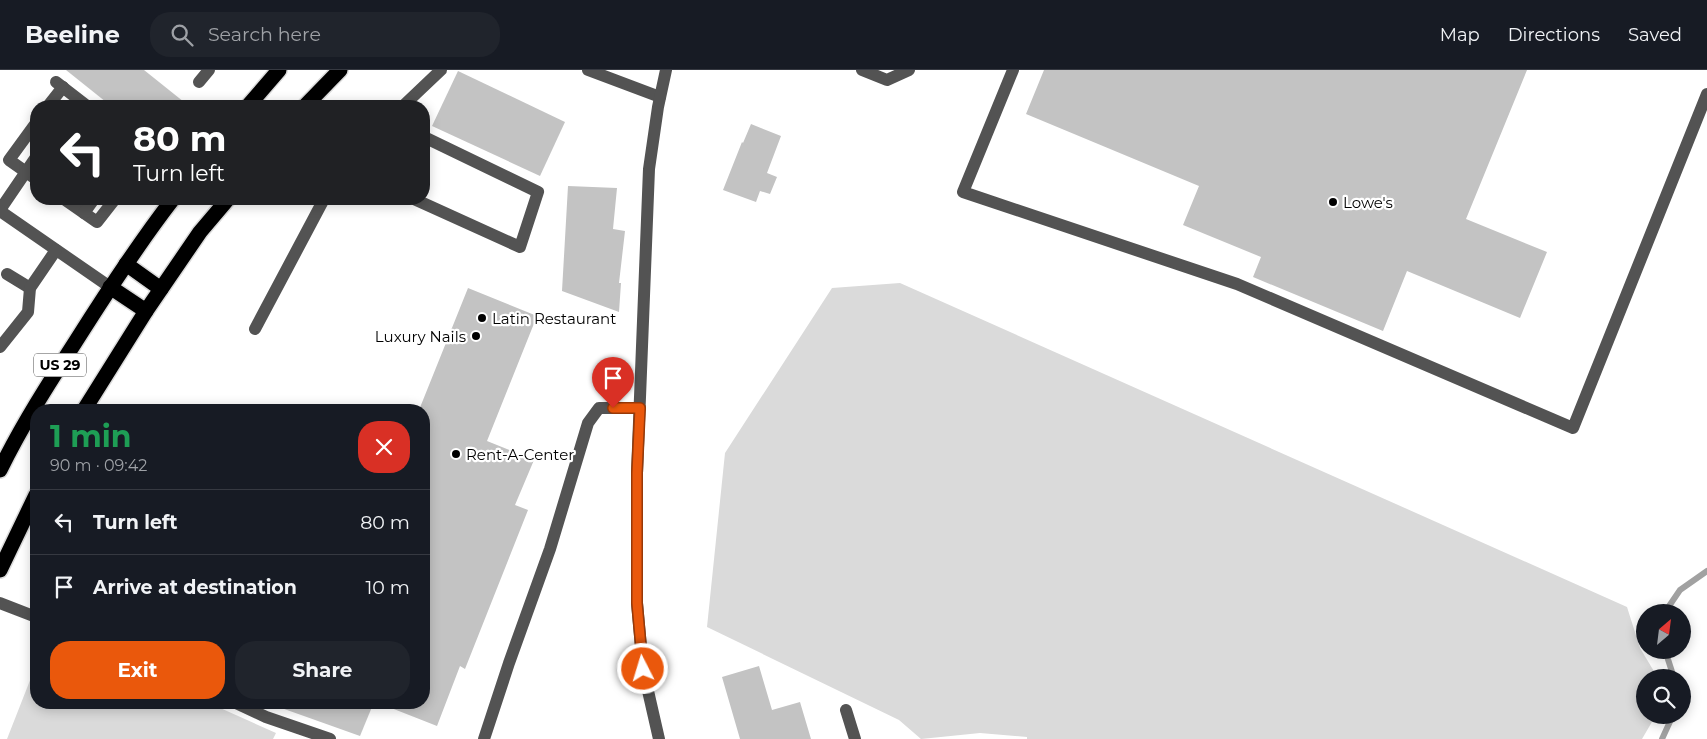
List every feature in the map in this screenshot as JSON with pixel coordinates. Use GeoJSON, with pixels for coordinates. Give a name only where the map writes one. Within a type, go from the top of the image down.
{"type":"FeatureCollection","features":[{"type":"Feature","properties":{"kind":"highway"},"geometry":{"type":"LineString","coordinates":[[253,100],[279,70]]}},
{"type":"Feature","properties":{"kind":"highway"},"geometry":{"type":"LineString","coordinates":[[311,100],[340,70]]}},
{"type":"Feature","properties":{"kind":"highway","name":"US 29"},"geometry":{"type":"LineString","coordinates":[[37,404],[110,287],[169,205]]}},
{"type":"Feature","properties":{"kind":"highway","name":"US 29"},"geometry":{"type":"LineString","coordinates":[[88,404],[161,289],[200,232],[223,205]]}},
{"type":"Feature","properties":{"kind":"highway"},"geometry":{"type":"LineString","coordinates":[[126,264],[161,289]]}},
{"type":"Feature","properties":{"kind":"highway"},"geometry":{"type":"LineString","coordinates":[[110,287],[146,312]]}},
{"type":"Feature","properties":{"kind":"highway","name":"US 29"},"geometry":{"type":"LineString","coordinates":[[0,470],[30,417]]}},
{"type":"Feature","properties":{"kind":"highway"},"geometry":{"type":"LineString","coordinates":[[0,570],[30,508]]}},
{"type":"Feature","properties":{"kind":"street"},"geometry":{"type":"LineString","coordinates":[[199,82],[209,70]]}},
{"type":"Feature","properties":{"kind":"street"},"geometry":{"type":"LineString","coordinates":[[408,100],[441,70]]}},
{"type":"Feature","properties":{"kind":"street"},"geometry":{"type":"LineString","coordinates":[[588,70],[660,97]]}},
{"type":"Feature","properties":{"kind":"street"},"geometry":{"type":"LineString","coordinates":[[659,739],[643,669],[637,603],[637,473],[649,169],[666,70]]}},
{"type":"Feature","properties":{"kind":"street"},"geometry":{"type":"LineString","coordinates":[[862,70],[887,80],[909,70]]}},
{"type":"Feature","properties":{"kind":"street"},"geometry":{"type":"LineString","coordinates":[[1013,70],[963,192],[1237,284],[1573,428],[1707,94]]}},
{"type":"Feature","properties":{"kind":"street"},"geometry":{"type":"LineString","coordinates":[[51,100],[59,84],[75,100]]}},
{"type":"Feature","properties":{"kind":"street"},"geometry":{"type":"LineString","coordinates":[[30,131],[9,160],[30,175]]}},
{"type":"Feature","properties":{"kind":"street"},"geometry":{"type":"LineString","coordinates":[[428,205],[520,246],[538,192],[430,141]]}},
{"type":"Feature","properties":{"kind":"street"},"geometry":{"type":"LineString","coordinates":[[30,177],[0,210],[110,287]]}},
{"type":"Feature","properties":{"kind":"street"},"geometry":{"type":"LineString","coordinates":[[76,205],[97,222],[110,205]]}},
{"type":"Feature","properties":{"kind":"street"},"geometry":{"type":"LineString","coordinates":[[254,329],[321,205]]}},
{"type":"Feature","properties":{"kind":"street"},"geometry":{"type":"LineString","coordinates":[[0,347],[28,312],[30,288],[56,250]]}},
{"type":"Feature","properties":{"kind":"street"},"geometry":{"type":"LineString","coordinates":[[7,274],[30,288]]}},
{"type":"Feature","properties":{"kind":"street"},"geometry":{"type":"LineString","coordinates":[[484,739],[550,549],[588,423],[599,408],[640,408]]}},
{"type":"Feature","properties":{"kind":"street"},"geometry":{"type":"LineString","coordinates":[[0,602],[30,614]]}},
{"type":"Feature","properties":{"kind":"street"},"geometry":{"type":"LineString","coordinates":[[249,709],[266,717],[330,739]]}},
{"type":"Feature","properties":{"kind":"street"},"geometry":{"type":"LineString","coordinates":[[846,710],[855,739]]}},
{"type":"Feature","properties":{"kind":"shaded area"},"geometry":{"type":"Polygon","coordinates":[[[900,283],[1627,607],[1636,635],[1636,659],[1647,659],[1653,669],[1636,669],[1636,724],[1651,724],[1642,739],[1027,739],[1027,737],[980,733],[921,739],[899,720],[707,627],[725,453],[832,288],[900,283]]]}},
{"type":"Feature","properties":{"kind":"shaded area"},"geometry":{"type":"Polygon","coordinates":[[[30,680],[30,709],[222,709],[276,733],[273,739],[7,739],[30,680]]]}},
{"type":"Feature","properties":{"kind":"building"},"geometry":{"type":"Polygon","coordinates":[[[66,70],[144,70],[182,100],[104,100],[66,70]]]}},
{"type":"Feature","properties":{"kind":"building","name":"Lowe's"},"geometry":{"type":"Polygon","coordinates":[[[1044,70],[1527,70],[1466,219],[1547,252],[1520,318],[1407,271],[1383,331],[1253,277],[1261,257],[1183,225],[1199,186],[1026,114],[1044,70]]]}},
{"type":"Feature","properties":{"kind":"building"},"geometry":{"type":"Polygon","coordinates":[[[458,71],[565,122],[540,176],[432,126],[458,71]]]}},
{"type":"Feature","properties":{"kind":"building"},"geometry":{"type":"Polygon","coordinates":[[[751,124],[781,136],[767,173],[777,177],[770,194],[760,191],[756,202],[723,190],[751,124]]]}},
{"type":"Feature","properties":{"kind":"building"},"geometry":{"type":"Polygon","coordinates":[[[568,186],[617,188],[613,229],[625,231],[619,283],[621,283],[619,312],[562,291],[568,186]]]}},
{"type":"Feature","properties":{"kind":"building"},"geometry":{"type":"Polygon","coordinates":[[[468,288],[537,316],[487,441],[534,460],[515,505],[528,510],[465,669],[460,666],[437,726],[394,709],[430,709],[430,404],[421,404],[468,288]]]}},
{"type":"Feature","properties":{"kind":"building"},"geometry":{"type":"Polygon","coordinates":[[[759,666],[772,710],[800,702],[811,739],[740,739],[722,677],[759,666]]]}},
{"type":"Feature","properties":{"kind":"building"},"geometry":{"type":"Polygon","coordinates":[[[284,709],[371,709],[360,736],[284,709]]]}},
{"type":"Feature","properties":{"kind":"waterway"},"geometry":{"type":"LineString","coordinates":[[1670,604],[1680,590],[1707,571]]}},
{"type":"Feature","properties":{"kind":"waterway"},"geometry":{"type":"LineString","coordinates":[[1668,659],[1671,669]]}},
{"type":"Feature","properties":{"kind":"waterway"},"geometry":{"type":"LineString","coordinates":[[1662,739],[1669,724]]}},
{"type":"Feature","properties":{"kind":"place","name":"Lowe's"},"geometry":{"type":"Point","coordinates":[1333,202]}},
{"type":"Feature","properties":{"kind":"place","name":"Latin Restaurant"},"geometry":{"type":"Point","coordinates":[482,318]}},
{"type":"Feature","properties":{"kind":"place","name":"Luxury Nails"},"geometry":{"type":"Point","coordinates":[476,336]}},
{"type":"Feature","properties":{"kind":"place","name":"Rent-A-Center"},"geometry":{"type":"Point","coordinates":[456,454]}},
{"type":"Feature","properties":{"kind":"route"},"geometry":{"type":"LineString","coordinates":[[613,408],[640,408],[637,473],[637,603],[643,669]]}}]}
